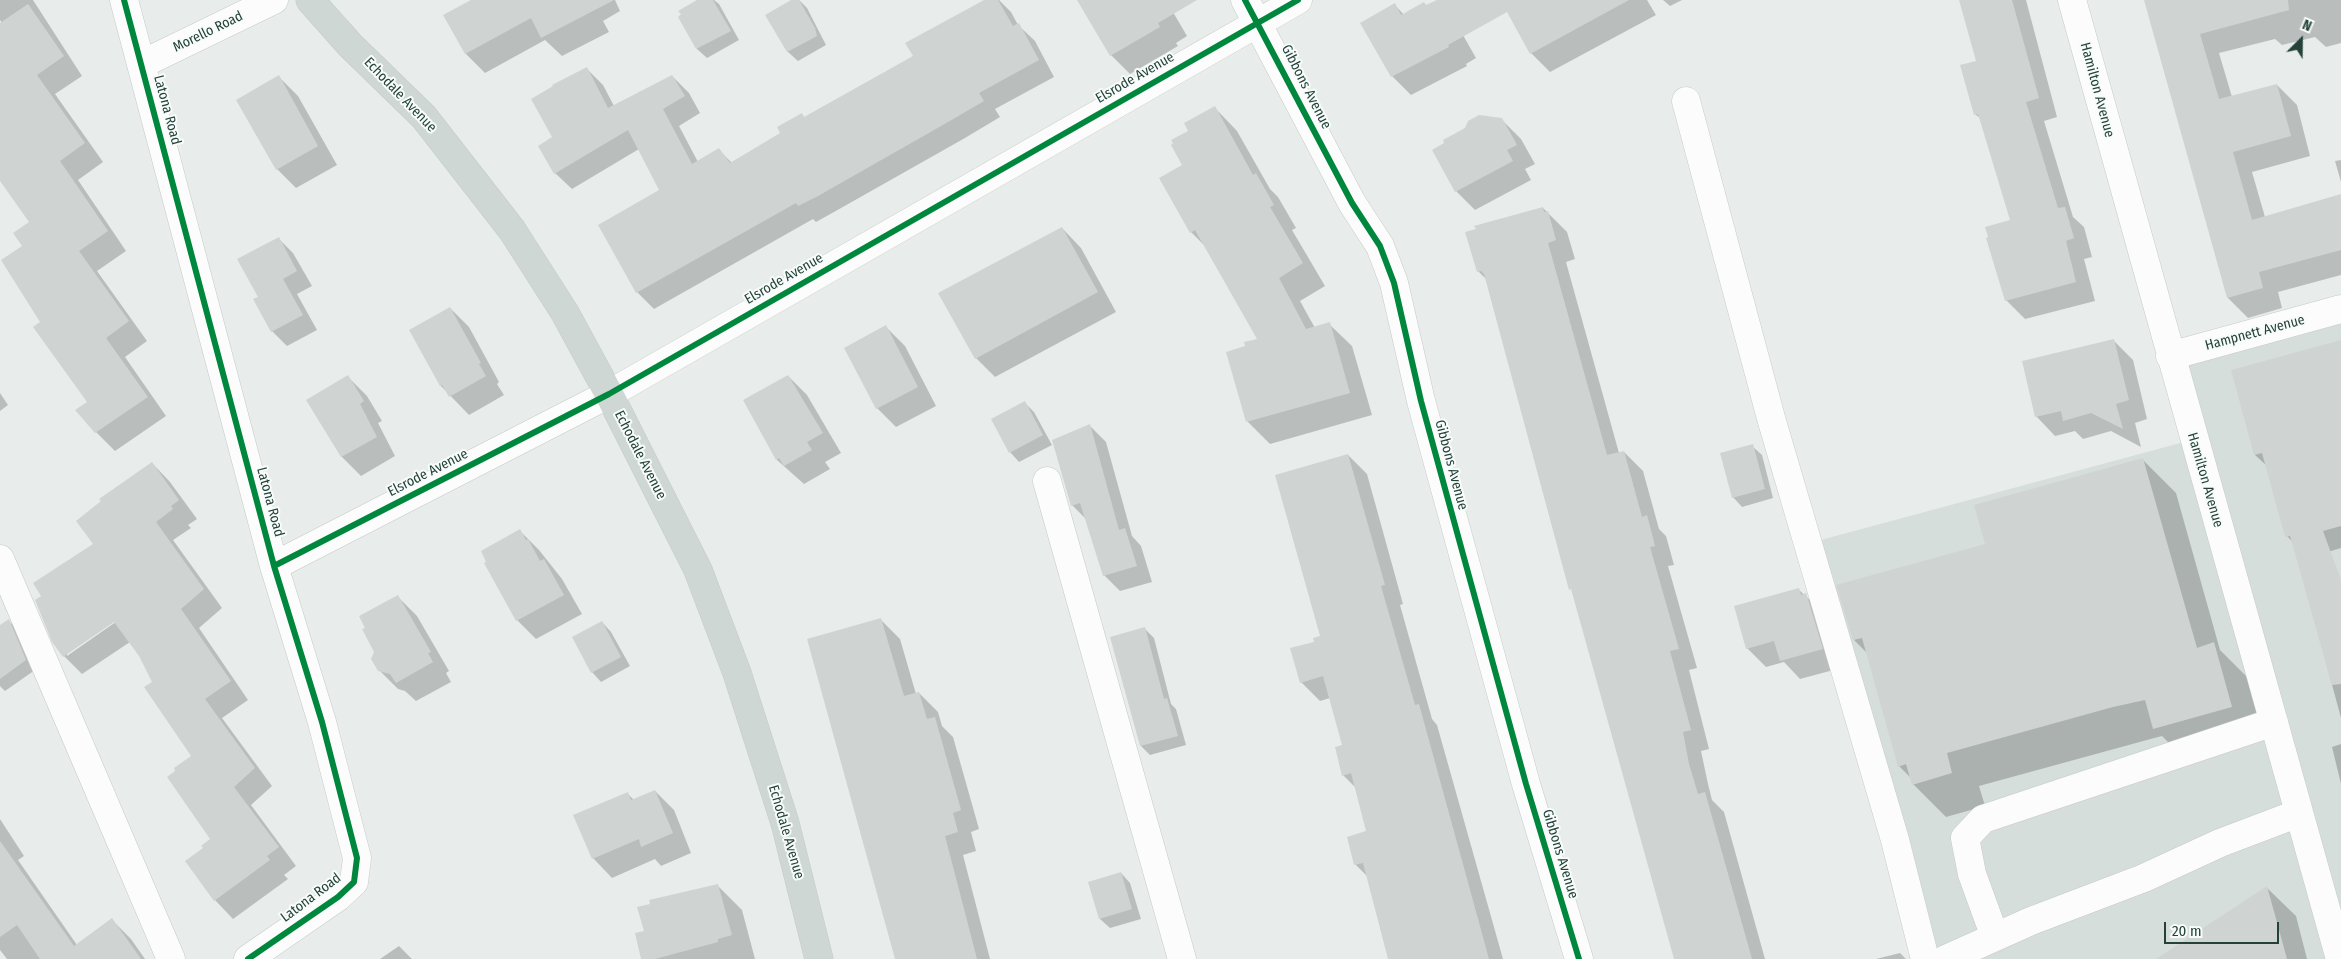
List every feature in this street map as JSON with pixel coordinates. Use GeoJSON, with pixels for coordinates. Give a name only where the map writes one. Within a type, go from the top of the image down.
{"type":"FeatureCollection","features":[{"type":"Feature","properties":{"kind":"main road","name":"Echodale Avenue"},"geometry":{"type":"LineString","coordinates":[[310,0],[350,45],[424,117],[512,230],[565,313],[609,394],[698,570],[737,673],[785,823],[819,959]]}},
{"type":"Feature","properties":{"kind":"street","name":"Latona Road"},"geometry":{"type":"LineString","coordinates":[[124,0],[274,566],[322,722],[357,858],[354,882],[338,897],[248,959]]}},
{"type":"Feature","properties":{"kind":"street","name":"Morello Road"},"geometry":{"type":"LineString","coordinates":[[142,64],[274,0]]}},
{"type":"Feature","properties":{"kind":"street","name":"Elsrode Avenue"},"geometry":{"type":"LineString","coordinates":[[274,566],[609,394],[1252,11],[1298,0]]}},
{"type":"Feature","properties":{"kind":"street","name":"Hamilton Avenue"},"geometry":{"type":"LineString","coordinates":[[2072,0],[2170,356],[2300,813],[2334,907],[2340,959]]}},
{"type":"Feature","properties":{"kind":"street","name":"Gibbons Avenue"},"geometry":{"type":"LineString","coordinates":[[1252,11],[1352,203],[1380,246],[1394,283],[1434,449],[1526,784],[1578,959]]}},
{"type":"Feature","properties":{"kind":"street"},"geometry":{"type":"LineString","coordinates":[[1686,101],[1770,418],[1895,840],[1925,959]]}},
{"type":"Feature","properties":{"kind":"street","name":"Hampnett Avenue"},"geometry":{"type":"LineString","coordinates":[[2170,356],[2341,309]]}},
{"type":"Feature","properties":{"kind":"street"},"geometry":{"type":"LineString","coordinates":[[1047,481],[1182,959]]}},
{"type":"Feature","properties":{"kind":"street"},"geometry":{"type":"LineString","coordinates":[[0,559],[171,959]]}},
{"type":"Feature","properties":{"kind":"street"},"geometry":{"type":"LineString","coordinates":[[1995,937],[1972,874],[1966,838],[1983,820],[2274,722]]}},
{"type":"Feature","properties":{"kind":"street"},"geometry":{"type":"LineString","coordinates":[[1946,959],[2031,921],[2144,878],[2220,843],[2300,813]]}},
{"type":"Feature","properties":{"kind":"shaded area"},"geometry":{"type":"Polygon","coordinates":[[[2341,314],[2341,959],[1924,959],[1806,544],[2195,439],[2171,355],[2341,314]]]}},
{"type":"Feature","properties":{"kind":"building"},"geometry":{"type":"Polygon","coordinates":[[[471,0],[614,0],[541,38],[531,18],[465,54],[443,15],[471,0]]]}},
{"type":"Feature","properties":{"kind":"building"},"geometry":{"type":"Polygon","coordinates":[[[697,0],[713,0],[731,31],[696,49],[678,17],[681,14],[678,11],[697,0]]]}},
{"type":"Feature","properties":{"kind":"building"},"geometry":{"type":"Polygon","coordinates":[[[791,0],[799,0],[815,28],[817,36],[787,52],[765,15],[791,0]]]}},
{"type":"Feature","properties":{"kind":"building"},"geometry":{"type":"Polygon","coordinates":[[[984,0],[998,0],[1013,26],[1019,23],[1039,60],[979,93],[984,101],[948,122],[818,196],[798,206],[796,203],[636,293],[598,225],[659,190],[628,130],[554,174],[538,146],[552,137],[531,99],[552,85],[587,67],[608,108],[672,75],[685,96],[663,109],[692,164],[719,148],[730,163],[780,133],[777,127],[802,113],[804,117],[913,56],[905,43],[984,0]]]}},
{"type":"Feature","properties":{"kind":"building"},"geometry":{"type":"Polygon","coordinates":[[[1077,0],[1197,0],[1158,23],[1160,27],[1110,56],[1077,0]]]}},
{"type":"Feature","properties":{"kind":"building"},"geometry":{"type":"Polygon","coordinates":[[[1437,0],[1629,0],[1530,54],[1507,12],[1448,45],[1449,47],[1391,77],[1360,23],[1395,3],[1401,15],[1424,2],[1426,5],[1437,0]]]}},
{"type":"Feature","properties":{"kind":"building"},"geometry":{"type":"Polygon","coordinates":[[[1959,0],[2012,0],[2039,98],[2026,102],[2058,208],[2065,207],[2074,238],[2066,241],[2076,282],[2005,301],[1986,238],[1988,237],[1985,227],[2010,220],[1978,114],[1974,115],[1960,65],[1976,61],[1959,0]]]}},
{"type":"Feature","properties":{"kind":"building"},"geometry":{"type":"Polygon","coordinates":[[[2144,0],[2288,0],[2289,10],[2200,34],[2219,99],[2277,84],[2291,136],[2233,152],[2252,220],[2341,194],[2341,250],[2259,272],[2263,288],[2227,298],[2144,0]]]}},
{"type":"Feature","properties":{"kind":"building"},"geometry":{"type":"Polygon","coordinates":[[[28,4],[64,56],[37,75],[85,143],[60,161],[108,231],[79,251],[129,321],[106,338],[148,397],[95,433],[75,410],[87,402],[33,327],[40,322],[1,260],[22,246],[13,233],[29,222],[0,181],[0,23],[28,4]]]}},
{"type":"Feature","properties":{"kind":"building"},"geometry":{"type":"Polygon","coordinates":[[[279,75],[318,146],[276,170],[236,100],[279,75]]]}},
{"type":"Feature","properties":{"kind":"building"},"geometry":{"type":"Polygon","coordinates":[[[1215,106],[1253,175],[1256,173],[1274,205],[1270,207],[1303,263],[1279,278],[1306,329],[1330,322],[1350,393],[1246,422],[1226,352],[1245,346],[1244,342],[1257,339],[1195,230],[1190,233],[1159,178],[1182,165],[1171,145],[1173,143],[1171,140],[1188,131],[1184,123],[1215,106]]]}},
{"type":"Feature","properties":{"kind":"building"},"geometry":{"type":"Polygon","coordinates":[[[1479,115],[1502,118],[1517,145],[1507,150],[1513,161],[1455,192],[1432,150],[1444,143],[1443,140],[1465,128],[1468,121],[1479,115]]]}},
{"type":"Feature","properties":{"kind":"building"},"geometry":{"type":"Polygon","coordinates":[[[1543,207],[1544,212],[1548,211],[1556,240],[1548,243],[1607,455],[1624,451],[1642,517],[1647,515],[1655,546],[1650,547],[1679,649],[1670,651],[1691,730],[1683,732],[1689,764],[1698,794],[1705,792],[1752,959],[1674,959],[1571,589],[1569,590],[1484,274],[1481,271],[1477,272],[1465,232],[1476,229],[1474,226],[1543,207]]]}},
{"type":"Feature","properties":{"kind":"building"},"geometry":{"type":"Polygon","coordinates":[[[1062,227],[1098,292],[975,359],[938,293],[1062,227]]]}},
{"type":"Feature","properties":{"kind":"building"},"geometry":{"type":"Polygon","coordinates":[[[279,237],[297,271],[283,279],[303,315],[271,332],[253,299],[258,297],[237,259],[279,237]]]}},
{"type":"Feature","properties":{"kind":"building"},"geometry":{"type":"Polygon","coordinates":[[[450,307],[481,363],[479,364],[486,376],[449,397],[442,385],[440,386],[409,330],[450,307]]]}},
{"type":"Feature","properties":{"kind":"building"},"geometry":{"type":"Polygon","coordinates":[[[886,325],[918,387],[876,409],[844,348],[886,325]]]}},
{"type":"Feature","properties":{"kind":"building"},"geometry":{"type":"Polygon","coordinates":[[[2114,339],[2129,400],[2116,404],[2123,429],[2091,413],[2063,421],[2061,411],[2035,417],[2022,361],[2114,339]]]}},
{"type":"Feature","properties":{"kind":"building"},"geometry":{"type":"Polygon","coordinates":[[[2341,340],[2341,526],[2323,531],[2341,580],[2341,684],[2332,685],[2290,536],[2285,537],[2262,453],[2254,455],[2231,370],[2341,340]]]}},
{"type":"Feature","properties":{"kind":"building"},"geometry":{"type":"Polygon","coordinates":[[[348,375],[364,401],[360,404],[377,437],[341,457],[306,400],[348,375]]]}},
{"type":"Feature","properties":{"kind":"building"},"geometry":{"type":"Polygon","coordinates":[[[788,375],[823,433],[807,442],[812,450],[784,466],[779,458],[776,460],[743,400],[788,375]]]}},
{"type":"Feature","properties":{"kind":"building"},"geometry":{"type":"Polygon","coordinates":[[[1025,401],[1043,435],[1009,453],[991,419],[1025,401]]]}},
{"type":"Feature","properties":{"kind":"building"},"geometry":{"type":"Polygon","coordinates":[[[1090,424],[1119,530],[1125,528],[1137,566],[1103,576],[1080,503],[1071,506],[1052,440],[1090,424]]]}},
{"type":"Feature","properties":{"kind":"building"},"geometry":{"type":"Polygon","coordinates":[[[1753,444],[1765,489],[1732,498],[1720,453],[1753,444]]]}},
{"type":"Feature","properties":{"kind":"building"},"geometry":{"type":"Polygon","coordinates":[[[1348,454],[1385,585],[1381,586],[1415,705],[1419,704],[1489,959],[1388,959],[1363,863],[1354,865],[1347,837],[1366,831],[1351,773],[1342,776],[1335,747],[1342,745],[1323,676],[1300,683],[1290,648],[1314,642],[1313,638],[1320,636],[1275,475],[1348,454]]]}},
{"type":"Feature","properties":{"kind":"building"},"geometry":{"type":"Polygon","coordinates":[[[2143,458],[2197,648],[2214,642],[2232,707],[2153,729],[2145,700],[2113,707],[1947,753],[1952,773],[1912,785],[1906,764],[1898,767],[1862,638],[1853,640],[1836,585],[1985,544],[1974,505],[2143,458]]]}},
{"type":"Feature","properties":{"kind":"building"},"geometry":{"type":"Polygon","coordinates":[[[152,462],[179,500],[171,506],[173,509],[156,522],[204,589],[181,609],[231,681],[205,699],[255,768],[234,787],[279,847],[267,856],[270,860],[214,901],[185,861],[203,848],[201,846],[210,839],[167,777],[175,771],[174,768],[191,756],[144,687],[152,682],[139,656],[114,622],[63,657],[52,642],[35,600],[41,596],[33,583],[93,544],[76,521],[101,501],[99,499],[152,462]]]}},
{"type":"Feature","properties":{"kind":"building"},"geometry":{"type":"Polygon","coordinates":[[[520,529],[540,561],[544,559],[564,595],[516,621],[484,563],[486,562],[481,551],[520,529]]]}},
{"type":"Feature","properties":{"kind":"building"},"geometry":{"type":"Polygon","coordinates":[[[1799,588],[1801,595],[1806,593],[1823,649],[1780,661],[1774,641],[1746,649],[1734,606],[1799,588]]]}},
{"type":"Feature","properties":{"kind":"building"},"geometry":{"type":"Polygon","coordinates":[[[398,595],[431,652],[428,653],[433,662],[396,683],[390,674],[378,671],[371,659],[374,652],[362,629],[365,628],[359,616],[398,595]]]}},
{"type":"Feature","properties":{"kind":"building"},"geometry":{"type":"Polygon","coordinates":[[[881,618],[904,696],[919,692],[927,719],[935,717],[961,810],[953,813],[958,832],[945,836],[977,959],[895,959],[807,639],[881,618]]]}},
{"type":"Feature","properties":{"kind":"building"},"geometry":{"type":"Polygon","coordinates":[[[9,619],[26,660],[0,679],[0,625],[9,619]]]}},
{"type":"Feature","properties":{"kind":"building"},"geometry":{"type":"Polygon","coordinates":[[[602,621],[621,657],[591,673],[572,637],[602,621]]]}},
{"type":"Feature","properties":{"kind":"building"},"geometry":{"type":"Polygon","coordinates":[[[1145,627],[1164,699],[1167,698],[1178,736],[1140,746],[1110,637],[1145,627]]]}},
{"type":"Feature","properties":{"kind":"building"},"geometry":{"type":"Polygon","coordinates":[[[655,790],[673,833],[641,847],[639,839],[592,859],[573,815],[628,792],[631,800],[655,790]]]}},
{"type":"Feature","properties":{"kind":"building"},"geometry":{"type":"Polygon","coordinates":[[[0,841],[74,946],[112,918],[141,959],[40,959],[17,925],[0,937],[0,841]]]}},
{"type":"Feature","properties":{"kind":"building"},"geometry":{"type":"Polygon","coordinates":[[[1121,872],[1132,909],[1099,919],[1088,882],[1121,872]]]}},
{"type":"Feature","properties":{"kind":"building"},"geometry":{"type":"Polygon","coordinates":[[[718,884],[732,935],[718,939],[718,942],[655,959],[641,959],[635,933],[644,931],[637,907],[650,904],[649,900],[718,884]]]}},
{"type":"Feature","properties":{"kind":"building"},"geometry":{"type":"Polygon","coordinates":[[[2267,886],[2287,959],[2156,959],[2267,886]]]}},
{"type":"Feature","properties":{"kind":"cycle path"},"geometry":{"type":"LineString","coordinates":[[124,0],[274,566],[322,722],[357,858],[354,882],[338,897],[248,959]]}},
{"type":"Feature","properties":{"kind":"cycle path"},"geometry":{"type":"LineString","coordinates":[[1245,0],[1352,203],[1380,246],[1394,283],[1421,401],[1526,784],[1579,959]]}},
{"type":"Feature","properties":{"kind":"cycle path"},"geometry":{"type":"LineString","coordinates":[[274,566],[609,394],[1298,0]]}}]}
